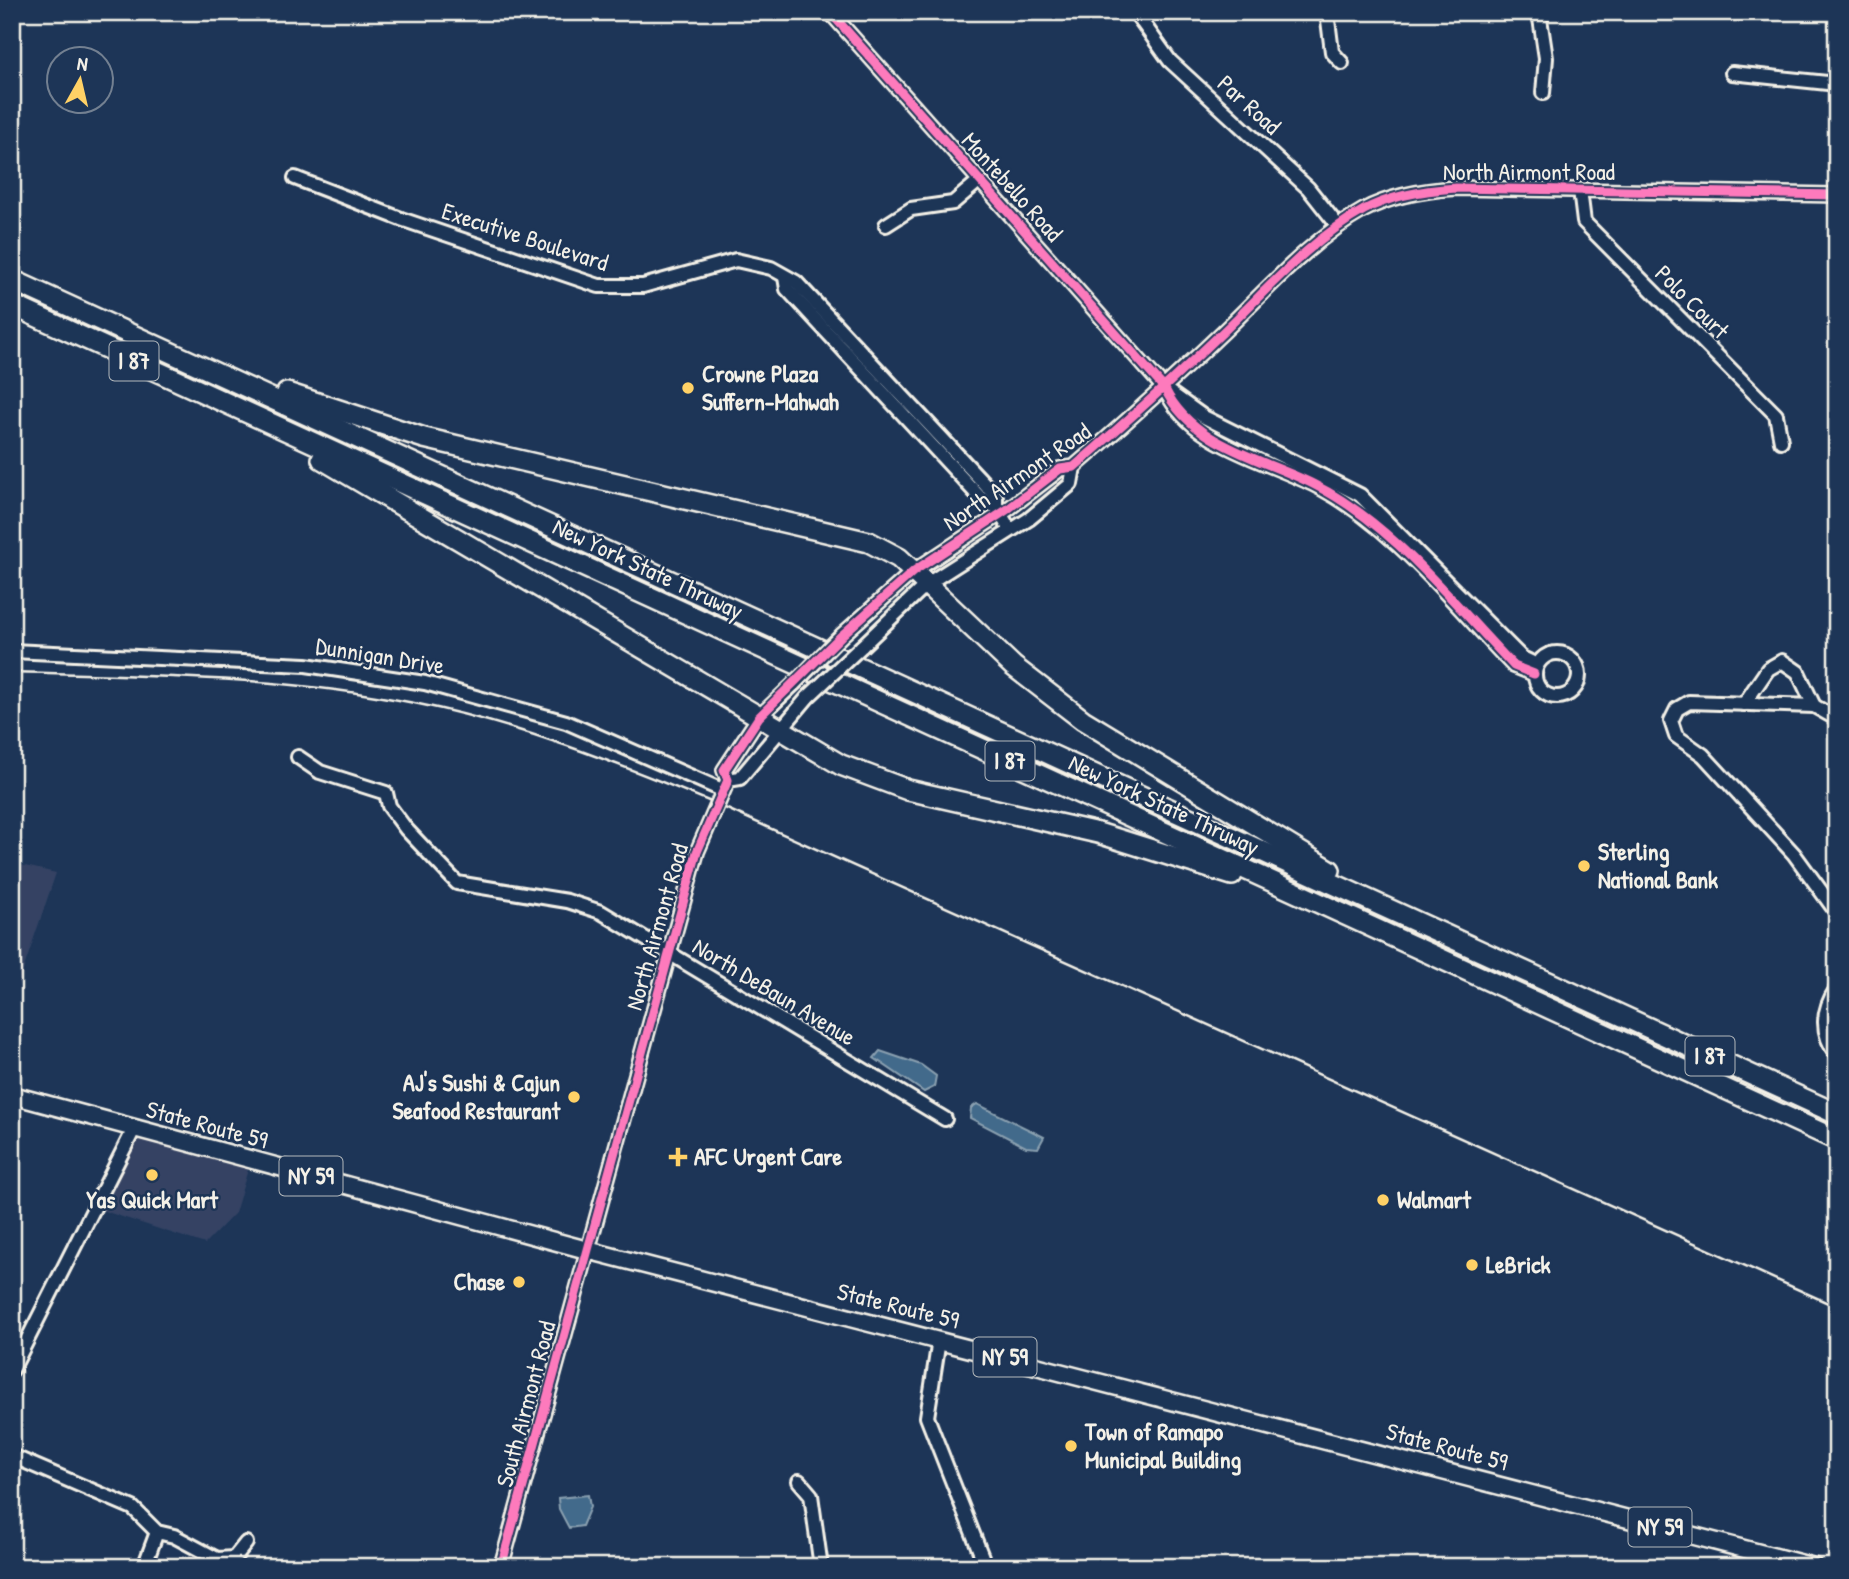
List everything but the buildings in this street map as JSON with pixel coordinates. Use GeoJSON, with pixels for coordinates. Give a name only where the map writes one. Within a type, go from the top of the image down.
{"type":"FeatureCollection","features":[{"type":"Feature","properties":{"kind":"highway","name":"New York State Thruway"},"geometry":{"type":"LineString","coordinates":[[12,280],[1837,1114]]}},
{"type":"Feature","properties":{"kind":"highway","name":"New York State Thruway"},"geometry":{"type":"LineString","coordinates":[[12,305],[1837,1140]]}},
{"type":"Feature","properties":{"kind":"highway"},"geometry":{"type":"LineString","coordinates":[[72,307],[359,419],[446,443],[854,536],[884,549],[921,578],[1013,666],[1091,725],[1278,841],[1486,954]]}},
{"type":"Feature","properties":{"kind":"highway"},"geometry":{"type":"LineString","coordinates":[[182,383],[345,472],[820,755],[887,784],[1098,833],[1171,854],[1476,974]]}},
{"type":"Feature","properties":{"kind":"main road","name":"State Route 59"},"geometry":{"type":"LineString","coordinates":[[12,1095],[587,1250],[1814,1567]]}},
{"type":"Feature","properties":{"kind":"street","name":"Montebello Road"},"geometry":{"type":"LineString","coordinates":[[830,12],[1165,388],[1182,417],[1199,430],[1277,462],[1356,500],[1386,533],[1460,603],[1514,666],[1535,670]]}},
{"type":"Feature","properties":{"kind":"street","name":"Par Road"},"geometry":{"type":"LineString","coordinates":[[1135,12],[1170,61],[1308,188],[1338,226]]}},
{"type":"Feature","properties":{"kind":"street"},"geometry":{"type":"LineString","coordinates":[[1327,12],[1332,52],[1342,63]]}},
{"type":"Feature","properties":{"kind":"street"},"geometry":{"type":"LineString","coordinates":[[1539,12],[1546,58],[1544,93]]}},
{"type":"Feature","properties":{"kind":"street"},"geometry":{"type":"LineString","coordinates":[[1732,74],[1837,84]]}},
{"type":"Feature","properties":{"kind":"street","name":"Executive Boulevard"},"geometry":{"type":"LineString","coordinates":[[295,178],[401,219],[599,286],[643,286],[736,260],[771,268],[796,282],[989,489],[996,497],[998,510],[1010,530]]}},
{"type":"Feature","properties":{"kind":"street"},"geometry":{"type":"LineString","coordinates":[[886,225],[911,209],[953,203],[980,180]]}},
{"type":"Feature","properties":{"kind":"street","name":"North Airmont Road"},"geometry":{"type":"LineString","coordinates":[[587,1250],[697,852],[725,785],[724,770],[759,717],[842,635],[921,578],[998,510],[1060,469],[1074,467],[1165,388],[1302,256],[1338,226],[1385,201],[1431,190],[1837,195]]}},
{"type":"Feature","properties":{"kind":"street","name":"Polo Court"},"geometry":{"type":"LineString","coordinates":[[1580,190],[1584,222],[1776,415],[1781,441]]}},
{"type":"Feature","properties":{"kind":"street","name":"North Airmont Road"},"geometry":{"type":"LineString","coordinates":[[725,785],[740,778],[808,696],[861,647],[921,578],[1028,519],[1071,484],[1074,467]]}},
{"type":"Feature","properties":{"kind":"street","name":"Dunnigan Drive"},"geometry":{"type":"LineString","coordinates":[[12,651],[306,665],[425,682],[566,722],[725,785]]}},
{"type":"Feature","properties":{"kind":"street"},"geometry":{"type":"LineString","coordinates":[[1744,704],[1768,669],[1782,661],[1798,672],[1814,706]]}},
{"type":"Feature","properties":{"kind":"street"},"geometry":{"type":"LineString","coordinates":[[1837,719],[1814,706],[1689,702],[1677,709],[1671,721],[1676,736],[1703,755],[1794,854],[1832,899],[1837,913]]}},
{"type":"Feature","properties":{"kind":"street","name":"North DeBaun Avenue"},"geometry":{"type":"LineString","coordinates":[[299,757],[320,772],[386,793],[389,806],[406,829],[457,883],[567,901],[601,912],[945,1119]]}},
{"type":"Feature","properties":{"kind":"street"},"geometry":{"type":"LineString","coordinates":[[1837,988],[1827,1004],[1824,1025],[1828,1044],[1837,1055]]}},
{"type":"Feature","properties":{"kind":"street"},"geometry":{"type":"LineString","coordinates":[[12,1370],[134,1129]]}},
{"type":"Feature","properties":{"kind":"street","name":"South Airmont Road"},"geometry":{"type":"LineString","coordinates":[[501,1567],[587,1250]]}},
{"type":"Feature","properties":{"kind":"street"},"geometry":{"type":"LineString","coordinates":[[939,1340],[927,1417],[986,1567]]}},
{"type":"Feature","properties":{"kind":"street"},"geometry":{"type":"LineString","coordinates":[[12,1456],[133,1508],[157,1532],[174,1536],[217,1559],[234,1558],[246,1543]]}},
{"type":"Feature","properties":{"kind":"street"},"geometry":{"type":"LineString","coordinates":[[799,1481],[810,1495],[821,1567]]}},
{"type":"Feature","properties":{"kind":"street"},"geometry":{"type":"LineString","coordinates":[[144,1567],[157,1532]]}},
{"type":"Feature","properties":{"kind":"shaded area"},"geometry":{"type":"Polygon","coordinates":[[[12,863],[56,873],[12,1003],[12,863]]]}},
{"type":"Feature","properties":{"kind":"shaded area"},"geometry":{"type":"Polygon","coordinates":[[[880,1051],[921,1065],[936,1076],[934,1087],[924,1092],[874,1058],[880,1051]]]}},
{"type":"Feature","properties":{"kind":"shaded area"},"geometry":{"type":"Polygon","coordinates":[[[977,1104],[1044,1137],[1038,1148],[1026,1147],[970,1118],[971,1108],[977,1104]]]}},
{"type":"Feature","properties":{"kind":"shaded area"},"geometry":{"type":"Polygon","coordinates":[[[136,1135],[249,1166],[235,1213],[205,1244],[98,1209],[136,1135]]]}},
{"type":"Feature","properties":{"kind":"shaded area"},"geometry":{"type":"Polygon","coordinates":[[[588,1495],[590,1507],[582,1526],[569,1528],[559,1509],[558,1498],[588,1495]]]}},
{"type":"Feature","properties":{"kind":"railway"},"geometry":{"type":"LineString","coordinates":[[12,672],[164,676],[315,687],[414,703],[530,733],[716,804],[1837,1307]]}},
{"type":"Feature","properties":{"kind":"cycle path"},"geometry":{"type":"LineString","coordinates":[[830,12],[1165,389],[1177,408],[1192,424],[1230,448],[1313,484],[1342,500],[1369,520],[1420,566],[1514,666],[1534,674]]}},
{"type":"Feature","properties":{"kind":"cycle path"},"geometry":{"type":"LineString","coordinates":[[501,1567],[697,852],[728,780],[724,770],[759,717],[842,635],[914,571],[1008,509],[1060,469],[1074,467],[1187,366],[1308,250],[1364,210],[1409,194],[1456,188],[1837,195]]}},
{"type":"Feature","properties":{"kind":"place","name":"Crowne Plaza Suffern-Mahwah"},"geometry":{"type":"Point","coordinates":[688,388]}},
{"type":"Feature","properties":{"kind":"place","name":"Sterling National Bank"},"geometry":{"type":"Point","coordinates":[1584,866]}},
{"type":"Feature","properties":{"kind":"place","name":"AJ's Sushi & Cajun Seafood Restaurant"},"geometry":{"type":"Point","coordinates":[574,1097]}},
{"type":"Feature","properties":{"kind":"place","name":"AFC Urgent Care"},"geometry":{"type":"Point","coordinates":[678,1157]}},
{"type":"Feature","properties":{"kind":"place","name":"Yas Quick Mart"},"geometry":{"type":"Point","coordinates":[152,1175]}},
{"type":"Feature","properties":{"kind":"place","name":"Walmart"},"geometry":{"type":"Point","coordinates":[1383,1200]}},
{"type":"Feature","properties":{"kind":"place","name":"LeBrick"},"geometry":{"type":"Point","coordinates":[1472,1265]}},
{"type":"Feature","properties":{"kind":"place","name":"Chase"},"geometry":{"type":"Point","coordinates":[519,1282]}},
{"type":"Feature","properties":{"kind":"place","name":"Town of Ramapo Municipal Building"},"geometry":{"type":"Point","coordinates":[1071,1446]}}]}
